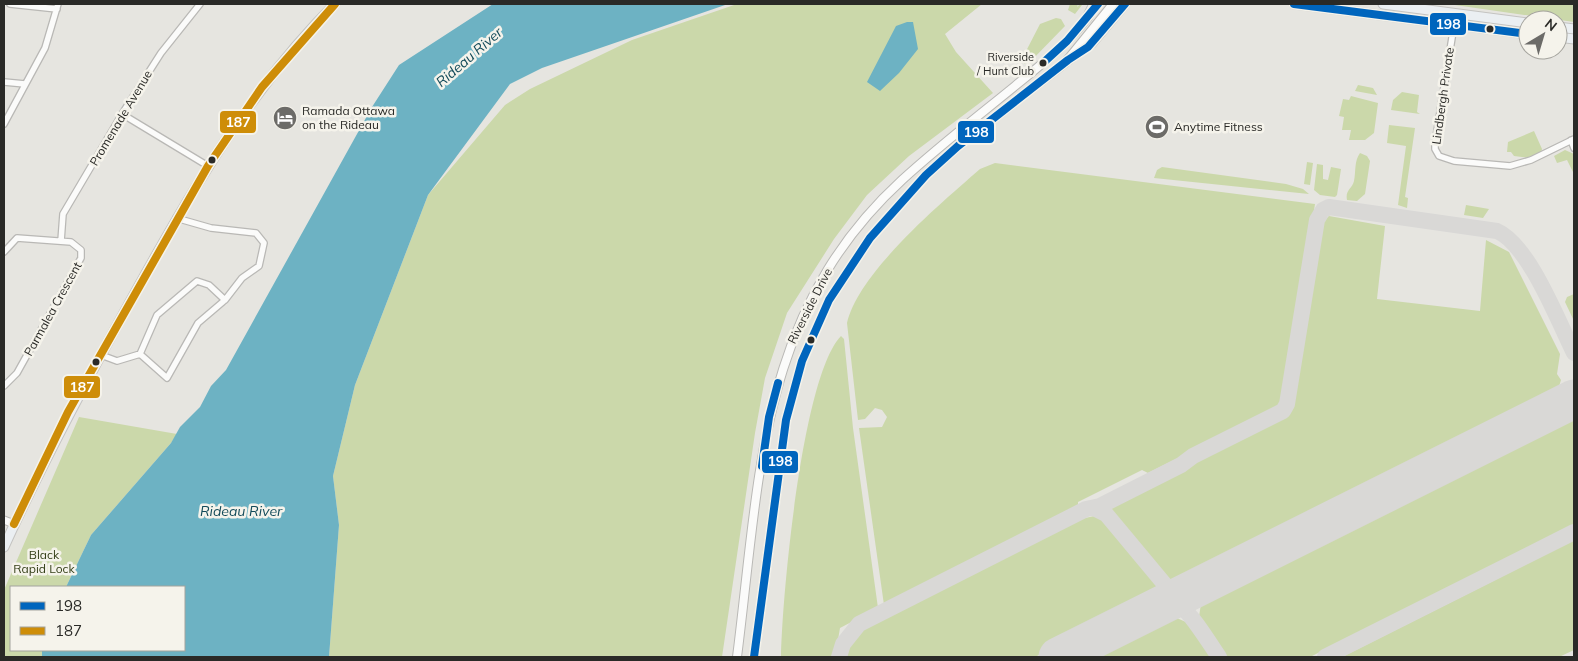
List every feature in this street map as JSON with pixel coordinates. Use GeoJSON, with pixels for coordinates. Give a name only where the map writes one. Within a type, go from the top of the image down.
{"type":"FeatureCollection","features":[{"type":"Feature","properties":{"kind":"main road"},"geometry":{"type":"LineString","coordinates":[[4,547],[68,412],[176,218],[208,166],[262,87],[335,4]]}},
{"type":"Feature","properties":{"kind":"main road"},"geometry":{"type":"LineString","coordinates":[[1087,18],[1094,4]]}},
{"type":"Feature","properties":{"kind":"main road","name":"Riverside Drive"},"geometry":{"type":"LineString","coordinates":[[737,657],[769,416],[785,358],[804,311],[833,260],[884,197],[923,161],[1058,50],[1098,4]]}},
{"type":"Feature","properties":{"kind":"main road","name":"Riverside Drive"},"geometry":{"type":"LineString","coordinates":[[754,657],[786,420],[802,361],[820,318],[854,260],[894,210],[952,151],[1068,60],[1112,4]]}},
{"type":"Feature","properties":{"kind":"main road"},"geometry":{"type":"LineString","coordinates":[[1068,60],[1092,43],[1125,4]]}},
{"type":"Feature","properties":{"kind":"main road"},"geometry":{"type":"LineString","coordinates":[[1294,4],[1324,5],[1518,33]]}},
{"type":"Feature","properties":{"kind":"main road"},"geometry":{"type":"LineString","coordinates":[[1383,4],[1518,21]]}},
{"type":"Feature","properties":{"kind":"main road"},"geometry":{"type":"LineString","coordinates":[[1026,77],[1035,87]]}},
{"type":"Feature","properties":{"kind":"street"},"geometry":{"type":"LineString","coordinates":[[4,124],[45,48],[57,6],[10,4]]}},
{"type":"Feature","properties":{"kind":"street","name":"Promenade Avenue"},"geometry":{"type":"LineString","coordinates":[[60,241],[63,214],[122,114],[161,53],[200,4]]}},
{"type":"Feature","properties":{"kind":"street","name":"Lindbergh Private"},"geometry":{"type":"LineString","coordinates":[[1456,13],[1435,143],[1435,149],[1439,156],[1454,161],[1510,166],[1531,160],[1573,140]]}},
{"type":"Feature","properties":{"kind":"street"},"geometry":{"type":"LineString","coordinates":[[4,82],[25,84]]}},
{"type":"Feature","properties":{"kind":"street"},"geometry":{"type":"LineString","coordinates":[[122,114],[208,166]]}},
{"type":"Feature","properties":{"kind":"street"},"geometry":{"type":"LineString","coordinates":[[1573,140],[1574,148]]}},
{"type":"Feature","properties":{"kind":"street"},"geometry":{"type":"LineString","coordinates":[[140,354],[167,378],[198,323],[225,300],[238,282],[259,266],[264,247],[263,239],[250,231],[211,228],[176,218]]}},
{"type":"Feature","properties":{"kind":"street","name":"Parmalea Crescent"},"geometry":{"type":"LineString","coordinates":[[4,252],[17,238],[71,242],[81,250],[81,258],[17,373],[4,386]]}},
{"type":"Feature","properties":{"kind":"street"},"geometry":{"type":"LineString","coordinates":[[101,355],[117,362],[140,354],[157,315],[195,282],[206,283],[225,300]]}},
{"type":"Feature","properties":{"kind":"street"},"geometry":{"type":"LineString","coordinates":[[4,520],[14,524]]}},
{"type":"Feature","properties":{"kind":"green space"},"geometry":{"type":"Polygon","coordinates":[[[737,4],[982,4],[945,34],[956,52],[993,93],[909,156],[867,195],[834,239],[787,313],[765,378],[755,433],[722,657],[329,657],[339,525],[333,476],[355,385],[428,195],[505,105],[530,89],[632,40],[737,4]]]}},
{"type":"Feature","properties":{"kind":"green space"},"geometry":{"type":"Polygon","coordinates":[[[1070,4],[1078,4],[1077,7],[1080,4],[1082,5],[1075,14],[1068,10],[1070,4]]]}},
{"type":"Feature","properties":{"kind":"green space"},"geometry":{"type":"Polygon","coordinates":[[[1448,4],[1574,4],[1574,22],[1568,21],[1568,10],[1518,10],[1518,14],[1448,4]]]}},
{"type":"Feature","properties":{"kind":"green space"},"geometry":{"type":"Polygon","coordinates":[[[1056,18],[1061,19],[1065,26],[1030,62],[1024,64],[1023,57],[1040,24],[1056,18]]]}},
{"type":"Feature","properties":{"kind":"green space"},"geometry":{"type":"Polygon","coordinates":[[[1358,85],[1373,88],[1377,95],[1355,91],[1358,85]]]}},
{"type":"Feature","properties":{"kind":"green space"},"geometry":{"type":"Polygon","coordinates":[[[1402,92],[1419,95],[1417,112],[1420,114],[1391,110],[1393,100],[1402,92]]]}},
{"type":"Feature","properties":{"kind":"green space"},"geometry":{"type":"Polygon","coordinates":[[[1351,96],[1378,103],[1374,133],[1365,140],[1349,140],[1351,130],[1342,130],[1344,117],[1339,116],[1343,99],[1349,100],[1351,96]]]}},
{"type":"Feature","properties":{"kind":"green space"},"geometry":{"type":"Polygon","coordinates":[[[1389,125],[1415,128],[1405,197],[1408,198],[1407,208],[1398,205],[1406,146],[1387,143],[1389,125]]]}},
{"type":"Feature","properties":{"kind":"green space"},"geometry":{"type":"Polygon","coordinates":[[[1534,131],[1542,149],[1541,153],[1530,158],[1514,156],[1511,152],[1507,152],[1508,142],[1534,131]]]}},
{"type":"Feature","properties":{"kind":"green space"},"geometry":{"type":"Polygon","coordinates":[[[1565,150],[1574,154],[1574,174],[1567,160],[1557,163],[1554,156],[1565,150]]]}},
{"type":"Feature","properties":{"kind":"green space"},"geometry":{"type":"Polygon","coordinates":[[[1360,153],[1367,156],[1370,161],[1365,194],[1357,201],[1347,200],[1347,194],[1354,181],[1356,163],[1360,153]]]}},
{"type":"Feature","properties":{"kind":"green space"},"geometry":{"type":"Polygon","coordinates":[[[1307,162],[1313,163],[1310,185],[1304,184],[1307,162]]]}},
{"type":"Feature","properties":{"kind":"green space"},"geometry":{"type":"Polygon","coordinates":[[[995,163],[1315,204],[1284,398],[1277,409],[1148,473],[1142,470],[1078,502],[1078,509],[884,605],[859,428],[882,427],[887,417],[882,410],[875,408],[865,419],[858,420],[847,323],[855,303],[867,282],[903,240],[980,169],[995,163]]]}},
{"type":"Feature","properties":{"kind":"green space"},"geometry":{"type":"Polygon","coordinates":[[[1317,164],[1323,165],[1323,179],[1328,180],[1331,167],[1341,169],[1337,195],[1335,197],[1320,195],[1314,190],[1317,164]]]}},
{"type":"Feature","properties":{"kind":"green space"},"geometry":{"type":"Polygon","coordinates":[[[1162,167],[1286,184],[1303,189],[1309,194],[1154,178],[1157,170],[1162,167]]]}},
{"type":"Feature","properties":{"kind":"green space"},"geometry":{"type":"Polygon","coordinates":[[[1466,205],[1489,209],[1483,218],[1464,215],[1466,205]]]}},
{"type":"Feature","properties":{"kind":"green space"},"geometry":{"type":"Polygon","coordinates":[[[1329,216],[1385,226],[1377,299],[1480,311],[1486,240],[1509,252],[1560,354],[1557,374],[1561,380],[1556,396],[1178,584],[1167,579],[1111,512],[1112,505],[1290,413],[1322,222],[1329,216]]]}},
{"type":"Feature","properties":{"kind":"green space"},"geometry":{"type":"Polygon","coordinates":[[[1574,294],[1574,321],[1565,302],[1567,297],[1574,294]]]}},
{"type":"Feature","properties":{"kind":"green space"},"geometry":{"type":"Polygon","coordinates":[[[841,336],[844,339],[853,428],[878,608],[840,628],[835,657],[781,657],[790,540],[805,439],[815,395],[827,359],[841,336]]]}},
{"type":"Feature","properties":{"kind":"green space"},"geometry":{"type":"Polygon","coordinates":[[[1573,411],[1574,526],[1310,657],[1227,657],[1199,617],[1202,597],[1573,411]]]}},
{"type":"Feature","properties":{"kind":"green space","name":"Black Rapid Lock"},"geometry":{"type":"Polygon","coordinates":[[[79,417],[177,434],[91,535],[66,586],[10,586],[10,651],[42,651],[42,657],[4,657],[4,590],[79,417]]]}},
{"type":"Feature","properties":{"kind":"green space"},"geometry":{"type":"Polygon","coordinates":[[[1099,515],[1158,584],[1161,594],[1035,657],[845,657],[853,639],[869,624],[1076,520],[1099,515]]]}},
{"type":"Feature","properties":{"kind":"green space"},"geometry":{"type":"Polygon","coordinates":[[[1574,540],[1574,650],[1559,657],[1342,657],[1574,540]]]}},
{"type":"Feature","properties":{"kind":"green space"},"geometry":{"type":"Polygon","coordinates":[[[1168,614],[1188,623],[1213,657],[1082,657],[1168,614]]]}},
{"type":"Feature","properties":{"kind":"water","name":"Rideau River"},"geometry":{"type":"Polygon","coordinates":[[[493,4],[728,4],[542,68],[510,84],[428,195],[355,385],[333,476],[339,525],[329,657],[42,657],[42,651],[185,651],[185,586],[66,586],[91,535],[171,443],[180,427],[200,407],[211,386],[226,370],[372,107],[399,65],[493,4]]]}},
{"type":"Feature","properties":{"kind":"water"},"geometry":{"type":"Polygon","coordinates":[[[913,22],[918,49],[899,73],[880,91],[867,82],[896,26],[913,22]]]}},
{"type":"Feature","properties":{"kind":"taxiway"},"geometry":{"type":"LineString","coordinates":[[839,657],[843,644],[859,624],[1086,509],[1100,506],[1181,465],[1193,456],[1283,411],[1287,404],[1317,220],[1323,210],[1329,207],[1497,231],[1509,239],[1531,267],[1542,285],[1574,353]]}},
{"type":"Feature","properties":{"kind":"taxiway"},"geometry":{"type":"LineString","coordinates":[[1513,431],[1564,405],[1574,403]]}},
{"type":"Feature","properties":{"kind":"taxiway"},"geometry":{"type":"LineString","coordinates":[[1094,508],[1106,514],[1166,586],[1175,592],[1185,591],[1236,566]]}},
{"type":"Feature","properties":{"kind":"taxiway"},"geometry":{"type":"LineString","coordinates":[[1325,657],[1574,532]]}},
{"type":"Feature","properties":{"kind":"taxiway"},"geometry":{"type":"LineString","coordinates":[[1228,574],[1252,562]]}},
{"type":"Feature","properties":{"kind":"taxiway"},"geometry":{"type":"LineString","coordinates":[[1108,634],[1145,614],[1175,606],[1182,608],[1191,616],[1219,657]]}},
{"type":"Feature","properties":{"kind":"runway"},"geometry":{"type":"LineString","coordinates":[[1058,657],[1574,399]]}},
{"type":"Feature","properties":{"kind":"transit line","name":"187"},"geometry":{"type":"LineString","coordinates":[[14,524],[68,412],[208,166],[262,87],[335,4]]}},
{"type":"Feature","properties":{"kind":"transit line","name":"198"},"geometry":{"type":"LineString","coordinates":[[1043,63],[1067,41],[1098,4]]}},
{"type":"Feature","properties":{"kind":"transit line","name":"198"},"geometry":{"type":"LineString","coordinates":[[754,657],[786,420],[802,361],[829,300],[870,238],[926,175],[958,146],[1068,60],[1088,47],[1125,4]]}},
{"type":"Feature","properties":{"kind":"transit line","name":"198"},"geometry":{"type":"LineString","coordinates":[[1294,4],[1518,33]]}},
{"type":"Feature","properties":{"kind":"transit line","name":"198"},"geometry":{"type":"LineString","coordinates":[[762,466],[769,417],[778,383]]}},
{"type":"Feature","properties":{"kind":"place","name":"Riverside / Hunt Club"},"geometry":{"type":"Point","coordinates":[1043,63]}},
{"type":"Feature","properties":{"kind":"place","name":"Ramada Ottawa on the Rideau"},"geometry":{"type":"Point","coordinates":[285,118]}},
{"type":"Feature","properties":{"kind":"place","name":"Anytime Fitness"},"geometry":{"type":"Point","coordinates":[1157,127]}}]}
